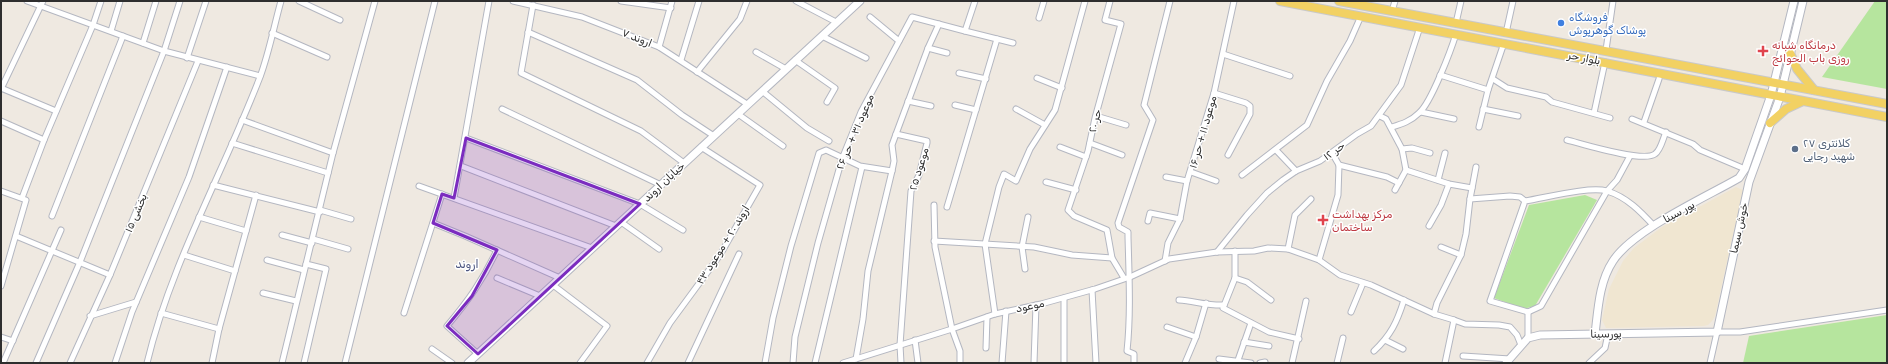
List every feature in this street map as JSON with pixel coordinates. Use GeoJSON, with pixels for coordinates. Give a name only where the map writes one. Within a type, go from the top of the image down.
{"type":"FeatureCollection","features":[{"type":"Feature","properties":{"kind":"main road","name":"بلوار حر"},"geometry":{"type":"LineString","coordinates":[[1280,1],[1887,117]]}},
{"type":"Feature","properties":{"kind":"main road","name":"بلوار حر"},"geometry":{"type":"LineString","coordinates":[[1339,1],[1887,104]]}},
{"type":"Feature","properties":{"kind":"main road"},"geometry":{"type":"LineString","coordinates":[[1504,43],[1506,33]]}},
{"type":"Feature","properties":{"kind":"main road"},"geometry":{"type":"LineString","coordinates":[[1790,53],[1796,69],[1814,90]]}},
{"type":"Feature","properties":{"kind":"main road"},"geometry":{"type":"LineString","coordinates":[[1770,123],[1786,109],[1803,102]]}},
{"type":"Feature","properties":{"kind":"street"},"geometry":{"type":"LineString","coordinates":[[27,1],[164,51],[260,76]]}},
{"type":"Feature","properties":{"kind":"street"},"geometry":{"type":"LineString","coordinates":[[43,1],[1,88],[56,111]]}},
{"type":"Feature","properties":{"kind":"street"},"geometry":{"type":"LineString","coordinates":[[22,198],[44,140],[93,26],[100,1]]}},
{"type":"Feature","properties":{"kind":"street"},"geometry":{"type":"LineString","coordinates":[[111,31],[120,1]]}},
{"type":"Feature","properties":{"kind":"street"},"geometry":{"type":"LineString","coordinates":[[143,43],[156,1]]}},
{"type":"Feature","properties":{"kind":"street"},"geometry":{"type":"LineString","coordinates":[[36,363],[80,262],[164,51],[180,1]]}},
{"type":"Feature","properties":{"kind":"street"},"geometry":{"type":"LineString","coordinates":[[187,58],[206,1]]}},
{"type":"Feature","properties":{"kind":"street"},"geometry":{"type":"LineString","coordinates":[[147,363],[155,329],[161,313],[199,217],[260,76],[281,1]]}},
{"type":"Feature","properties":{"kind":"street"},"geometry":{"type":"LineString","coordinates":[[298,1],[340,20]]}},
{"type":"Feature","properties":{"kind":"street"},"geometry":{"type":"LineString","coordinates":[[282,363],[333,153],[375,1]]}},
{"type":"Feature","properties":{"kind":"street"},"geometry":{"type":"LineString","coordinates":[[345,363],[435,1]]}},
{"type":"Feature","properties":{"kind":"street"},"geometry":{"type":"LineString","coordinates":[[454,198],[466,138],[489,1]]}},
{"type":"Feature","properties":{"kind":"street","name":"اروند ۷"},"geometry":{"type":"LineString","coordinates":[[513,1],[582,17],[659,47],[748,104]]}},
{"type":"Feature","properties":{"kind":"street"},"geometry":{"type":"LineString","coordinates":[[621,1],[671,8]]}},
{"type":"Feature","properties":{"kind":"street"},"geometry":{"type":"LineString","coordinates":[[659,47],[672,1]]}},
{"type":"Feature","properties":{"kind":"street"},"geometry":{"type":"LineString","coordinates":[[680,60],[699,1]]}},
{"type":"Feature","properties":{"kind":"street"},"geometry":{"type":"LineString","coordinates":[[697,72],[740,19],[747,1]]}},
{"type":"Feature","properties":{"kind":"street"},"geometry":{"type":"LineString","coordinates":[[796,1],[836,22]]}},
{"type":"Feature","properties":{"kind":"street","name":"خیابان اروند"},"geometry":{"type":"LineString","coordinates":[[468,363],[860,1]]}},
{"type":"Feature","properties":{"kind":"street"},"geometry":{"type":"LineString","coordinates":[[965,31],[975,1]]}},
{"type":"Feature","properties":{"kind":"street"},"geometry":{"type":"LineString","coordinates":[[1039,18],[1044,1]]}},
{"type":"Feature","properties":{"kind":"street"},"geometry":{"type":"LineString","coordinates":[[995,314],[985,244],[999,187],[1004,174],[1016,181],[1030,149],[1055,110],[1085,1]]}},
{"type":"Feature","properties":{"kind":"street","name":"حر ۲۰"},"geometry":{"type":"LineString","coordinates":[[1110,1],[1105,20],[1121,24],[1090,143],[1076,190],[1068,207],[1068,212],[1107,230],[1112,258]]}},
{"type":"Feature","properties":{"kind":"street"},"geometry":{"type":"LineString","coordinates":[[1134,363],[1134,354],[1127,351],[1130,329],[1128,232],[1119,227],[1118,223],[1153,120],[1144,107],[1170,1]]}},
{"type":"Feature","properties":{"kind":"street","name":"موعود ۱۱ + حر ۱۶"},"geometry":{"type":"LineString","coordinates":[[1164,261],[1168,243],[1180,219],[1187,181],[1214,93],[1234,1]]}},
{"type":"Feature","properties":{"kind":"street"},"geometry":{"type":"LineString","coordinates":[[1392,11],[1395,1]]}},
{"type":"Feature","properties":{"kind":"street"},"geometry":{"type":"LineString","coordinates":[[1456,23],[1461,1]]}},
{"type":"Feature","properties":{"kind":"street"},"geometry":{"type":"LineString","coordinates":[[1506,33],[1513,1]]}},
{"type":"Feature","properties":{"kind":"street"},"geometry":{"type":"LineString","coordinates":[[1606,50],[1614,1]]}},
{"type":"Feature","properties":{"kind":"street","name":"پور سینا"},"geometry":{"type":"LineString","coordinates":[[1595,334],[1602,286],[1612,261],[1626,246],[1654,226],[1739,178],[1745,169],[1771,94],[1794,1]]}},
{"type":"Feature","properties":{"kind":"street","name":"خوش سیما"},"geometry":{"type":"LineString","coordinates":[[1710,363],[1749,182],[1780,97],[1803,1]]}},
{"type":"Feature","properties":{"kind":"street"},"geometry":{"type":"LineString","coordinates":[[533,5],[521,73],[641,131],[684,163]]}},
{"type":"Feature","properties":{"kind":"street"},"geometry":{"type":"LineString","coordinates":[[1242,175],[1307,125],[1327,81],[1350,41],[1361,16]]}},
{"type":"Feature","properties":{"kind":"street"},"geometry":{"type":"LineString","coordinates":[[870,17],[899,41]]}},
{"type":"Feature","properties":{"kind":"street","name":"موعود ۳۱ + حر ۲۶"},"geometry":{"type":"LineString","coordinates":[[794,363],[795,337],[818,244],[842,159],[861,112],[912,17],[1013,43]]}},
{"type":"Feature","properties":{"kind":"street"},"geometry":{"type":"LineString","coordinates":[[853,361],[863,319],[868,271],[894,161],[892,145],[928,48],[939,24]]}},
{"type":"Feature","properties":{"kind":"street","name":"حر ۱۲"},"geometry":{"type":"LineString","coordinates":[[1217,252],[1267,193],[1296,171],[1320,161],[1357,134],[1371,126],[1401,86],[1420,27]]}},
{"type":"Feature","properties":{"kind":"street"},"geometry":{"type":"LineString","coordinates":[[528,32],[637,80],[714,136]]}},
{"type":"Feature","properties":{"kind":"street"},"geometry":{"type":"LineString","coordinates":[[272,33],[327,57]]}},
{"type":"Feature","properties":{"kind":"street"},"geometry":{"type":"LineString","coordinates":[[1392,127],[1414,118],[1421,112],[1440,75],[1452,48],[1456,34]]}},
{"type":"Feature","properties":{"kind":"street"},"geometry":{"type":"LineString","coordinates":[[52,216],[123,36]]}},
{"type":"Feature","properties":{"kind":"street"},"geometry":{"type":"LineString","coordinates":[[822,36],[866,58]]}},
{"type":"Feature","properties":{"kind":"street"},"geometry":{"type":"LineString","coordinates":[[947,207],[997,39]]}},
{"type":"Feature","properties":{"kind":"street"},"geometry":{"type":"LineString","coordinates":[[1479,127],[1488,90],[1504,43]]}},
{"type":"Feature","properties":{"kind":"street"},"geometry":{"type":"LineString","coordinates":[[928,48],[947,53]]}},
{"type":"Feature","properties":{"kind":"street"},"geometry":{"type":"LineString","coordinates":[[756,52],[786,69]]}},
{"type":"Feature","properties":{"kind":"street"},"geometry":{"type":"LineString","coordinates":[[1223,54],[1290,76]]}},
{"type":"Feature","properties":{"kind":"street"},"geometry":{"type":"LineString","coordinates":[[795,60],[835,88],[827,102]]}},
{"type":"Feature","properties":{"kind":"street","name":"بخشی ۱۵"},"geometry":{"type":"LineString","coordinates":[[70,363],[110,274],[198,61]]}},
{"type":"Feature","properties":{"kind":"street"},"geometry":{"type":"LineString","coordinates":[[1594,113],[1605,62]]}},
{"type":"Feature","properties":{"kind":"street"},"geometry":{"type":"LineString","coordinates":[[115,363],[136,302],[188,177],[227,67]]}},
{"type":"Feature","properties":{"kind":"street"},"geometry":{"type":"LineString","coordinates":[[959,73],[986,79]]}},
{"type":"Feature","properties":{"kind":"street"},"geometry":{"type":"LineString","coordinates":[[1440,75],[1488,90]]}},
{"type":"Feature","properties":{"kind":"street"},"geometry":{"type":"LineString","coordinates":[[1037,78],[1062,88]]}},
{"type":"Feature","properties":{"kind":"street"},"geometry":{"type":"LineString","coordinates":[[1493,79],[1507,88],[1546,97],[1552,102],[1610,118]]}},
{"type":"Feature","properties":{"kind":"street"},"geometry":{"type":"LineString","coordinates":[[1644,122],[1660,79]]}},
{"type":"Feature","properties":{"kind":"street"},"geometry":{"type":"LineString","coordinates":[[762,91],[807,128],[829,141]]}},
{"type":"Feature","properties":{"kind":"street"},"geometry":{"type":"LineString","coordinates":[[1214,93],[1246,103],[1250,106],[1250,114],[1228,155]]}},
{"type":"Feature","properties":{"kind":"street"},"geometry":{"type":"LineString","coordinates":[[908,100],[931,106]]}},
{"type":"Feature","properties":{"kind":"street"},"geometry":{"type":"LineString","coordinates":[[955,105],[976,110]]}},
{"type":"Feature","properties":{"kind":"street"},"geometry":{"type":"LineString","coordinates":[[502,109],[661,185]]}},
{"type":"Feature","properties":{"kind":"street"},"geometry":{"type":"LineString","coordinates":[[1483,109],[1518,116]]}},
{"type":"Feature","properties":{"kind":"street"},"geometry":{"type":"LineString","coordinates":[[1016,110],[1045,126]]}},
{"type":"Feature","properties":{"kind":"street"},"geometry":{"type":"LineString","coordinates":[[1421,112],[1454,119]]}},
{"type":"Feature","properties":{"kind":"street"},"geometry":{"type":"LineString","coordinates":[[738,114],[783,146]]}},
{"type":"Feature","properties":{"kind":"street"},"geometry":{"type":"LineString","coordinates":[[1096,116],[1126,125]]}},
{"type":"Feature","properties":{"kind":"street"},"geometry":{"type":"LineString","coordinates":[[1380,116],[1386,119],[1392,127],[1402,149],[1406,170],[1395,190]]}},
{"type":"Feature","properties":{"kind":"street"},"geometry":{"type":"LineString","coordinates":[[1632,119],[1644,122],[1693,144],[1700,150],[1745,169]]}},
{"type":"Feature","properties":{"kind":"street"},"geometry":{"type":"LineString","coordinates":[[242,120],[333,153]]}},
{"type":"Feature","properties":{"kind":"street"},"geometry":{"type":"LineString","coordinates":[[1,121],[44,140]]}},
{"type":"Feature","properties":{"kind":"street"},"geometry":{"type":"LineString","coordinates":[[1567,140],[1630,156],[1654,155],[1657,152],[1666,132]]}},
{"type":"Feature","properties":{"kind":"street","name":"موعود ۲۵"},"geometry":{"type":"LineString","coordinates":[[896,134],[927,141],[919,175],[911,191],[900,345]]}},
{"type":"Feature","properties":{"kind":"street"},"geometry":{"type":"LineString","coordinates":[[466,138],[640,204],[683,230]]}},
{"type":"Feature","properties":{"kind":"street"},"geometry":{"type":"LineString","coordinates":[[232,143],[328,173]]}},
{"type":"Feature","properties":{"kind":"street"},"geometry":{"type":"LineString","coordinates":[[1090,143],[1122,155]]}},
{"type":"Feature","properties":{"kind":"street"},"geometry":{"type":"LineString","coordinates":[[1060,147],[1086,157]]}},
{"type":"Feature","properties":{"kind":"street","name":"اروند ۲۰ + موعود ۴۳"},"geometry":{"type":"LineString","coordinates":[[647,363],[670,323],[720,255],[760,184],[701,148]]}},
{"type":"Feature","properties":{"kind":"street"},"geometry":{"type":"LineString","coordinates":[[1402,149],[1412,148],[1430,153]]}},
{"type":"Feature","properties":{"kind":"street"},"geometry":{"type":"LineString","coordinates":[[764,363],[773,318],[791,246],[819,153],[826,150],[842,159],[862,166],[892,171]]}},
{"type":"Feature","properties":{"kind":"street"},"geometry":{"type":"LineString","coordinates":[[1276,150],[1296,171]]}},
{"type":"Feature","properties":{"kind":"street"},"geometry":{"type":"LineString","coordinates":[[1319,260],[1338,195],[1339,165],[1332,153]]}},
{"type":"Feature","properties":{"kind":"street"},"geometry":{"type":"LineString","coordinates":[[1438,180],[1445,153]]}},
{"type":"Feature","properties":{"kind":"street"},"geometry":{"type":"LineString","coordinates":[[1525,201],[1490,301],[1528,312],[1541,306],[1630,156]]}},
{"type":"Feature","properties":{"kind":"street"},"geometry":{"type":"LineString","coordinates":[[1339,165],[1387,177],[1399,183]]}},
{"type":"Feature","properties":{"kind":"street"},"geometry":{"type":"LineString","coordinates":[[461,166],[619,224],[660,249]]}},
{"type":"Feature","properties":{"kind":"street"},"geometry":{"type":"LineString","coordinates":[[815,363],[862,166]]}},
{"type":"Feature","properties":{"kind":"street"},"geometry":{"type":"LineString","coordinates":[[1434,314],[1437,304],[1461,255],[1466,234],[1476,167]]}},
{"type":"Feature","properties":{"kind":"street"},"geometry":{"type":"LineString","coordinates":[[1406,170],[1450,184],[1472,188]]}},
{"type":"Feature","properties":{"kind":"street"},"geometry":{"type":"LineString","coordinates":[[1191,172],[1216,181]]}},
{"type":"Feature","properties":{"kind":"street"},"geometry":{"type":"LineString","coordinates":[[1166,177],[1187,181]]}},
{"type":"Feature","properties":{"kind":"street"},"geometry":{"type":"LineString","coordinates":[[1739,178],[1749,182]]}},
{"type":"Feature","properties":{"kind":"street"},"geometry":{"type":"LineString","coordinates":[[1046,182],[1076,190]]}},
{"type":"Feature","properties":{"kind":"street"},"geometry":{"type":"LineString","coordinates":[[1429,226],[1441,205],[1450,184]]}},
{"type":"Feature","properties":{"kind":"street"},"geometry":{"type":"LineString","coordinates":[[213,185],[351,219]]}},
{"type":"Feature","properties":{"kind":"street"},"geometry":{"type":"LineString","coordinates":[[419,186],[592,248]]}},
{"type":"Feature","properties":{"kind":"street"},"geometry":{"type":"LineString","coordinates":[[1470,200],[1510,196],[1520,197],[1525,201],[1593,190],[1608,191],[1636,206],[1654,226]]}},
{"type":"Feature","properties":{"kind":"street"},"geometry":{"type":"LineString","coordinates":[[1,191],[26,200],[1,286]]}},
{"type":"Feature","properties":{"kind":"street"},"geometry":{"type":"LineString","coordinates":[[404,313],[442,194]]}},
{"type":"Feature","properties":{"kind":"street"},"geometry":{"type":"LineString","coordinates":[[212,363],[218,330],[256,195]]}},
{"type":"Feature","properties":{"kind":"street"},"geometry":{"type":"LineString","coordinates":[[1288,249],[1295,214],[1311,198]]}},
{"type":"Feature","properties":{"kind":"street"},"geometry":{"type":"LineString","coordinates":[[934,205],[934,241],[952,329],[960,351],[960,363]]}},
{"type":"Feature","properties":{"kind":"street"},"geometry":{"type":"LineString","coordinates":[[1148,221],[1150,214],[1180,219]]}},
{"type":"Feature","properties":{"kind":"street"},"geometry":{"type":"LineString","coordinates":[[1025,269],[1022,247],[1028,216]]}},
{"type":"Feature","properties":{"kind":"street"},"geometry":{"type":"LineString","coordinates":[[199,217],[246,231]]}},
{"type":"Feature","properties":{"kind":"street"},"geometry":{"type":"LineString","coordinates":[[433,223],[560,278]]}},
{"type":"Feature","properties":{"kind":"street"},"geometry":{"type":"LineString","coordinates":[[3,363],[61,230]]}},
{"type":"Feature","properties":{"kind":"street"},"geometry":{"type":"LineString","coordinates":[[282,235],[348,249]]}},
{"type":"Feature","properties":{"kind":"street"},"geometry":{"type":"LineString","coordinates":[[16,236],[110,274]]}},
{"type":"Feature","properties":{"kind":"street"},"geometry":{"type":"LineString","coordinates":[[934,241],[1034,247],[1072,255],[1112,258],[1124,278]]}},
{"type":"Feature","properties":{"kind":"street"},"geometry":{"type":"LineString","coordinates":[[1441,247],[1461,255]]}},
{"type":"Feature","properties":{"kind":"street","name":"موعود"},"geometry":{"type":"LineString","coordinates":[[843,363],[995,314],[1092,290],[1130,277],[1164,261],[1217,252],[1254,251],[1268,248],[1288,249],[1319,260],[1340,275],[1404,300],[1434,314],[1465,324],[1499,325],[1510,328],[1517,335],[1521,345]]}},
{"type":"Feature","properties":{"kind":"street"},"geometry":{"type":"LineString","coordinates":[[478,354],[447,326],[472,296],[487,271],[497,250]]}},
{"type":"Feature","properties":{"kind":"street"},"geometry":{"type":"LineString","coordinates":[[1223,307],[1234,278],[1235,252]]}},
{"type":"Feature","properties":{"kind":"street"},"geometry":{"type":"LineString","coordinates":[[688,363],[739,254]]}},
{"type":"Feature","properties":{"kind":"street"},"geometry":{"type":"LineString","coordinates":[[184,255],[235,270]]}},
{"type":"Feature","properties":{"kind":"street"},"geometry":{"type":"LineString","coordinates":[[267,260],[304,270]]}},
{"type":"Feature","properties":{"kind":"street"},"geometry":{"type":"LineString","coordinates":[[304,363],[326,269],[306,264]]}},
{"type":"Feature","properties":{"kind":"street"},"geometry":{"type":"LineString","coordinates":[[497,278],[540,296]]}},
{"type":"Feature","properties":{"kind":"street"},"geometry":{"type":"LineString","coordinates":[[1234,278],[1247,282],[1271,300]]}},
{"type":"Feature","properties":{"kind":"street"},"geometry":{"type":"LineString","coordinates":[[1351,312],[1363,283]]}},
{"type":"Feature","properties":{"kind":"street"},"geometry":{"type":"LineString","coordinates":[[553,285],[607,326],[580,363]]}},
{"type":"Feature","properties":{"kind":"street"},"geometry":{"type":"LineString","coordinates":[[1092,290],[1096,363]]}},
{"type":"Feature","properties":{"kind":"street"},"geometry":{"type":"LineString","coordinates":[[263,293],[296,301]]}},
{"type":"Feature","properties":{"kind":"street"},"geometry":{"type":"LineString","coordinates":[[1064,298],[1064,363]]}},
{"type":"Feature","properties":{"kind":"street"},"geometry":{"type":"LineString","coordinates":[[1179,300],[1206,303],[1223,307],[1269,332],[1299,339]]}},
{"type":"Feature","properties":{"kind":"street"},"geometry":{"type":"LineString","coordinates":[[1374,351],[1385,340],[1397,322],[1404,300]]}},
{"type":"Feature","properties":{"kind":"street"},"geometry":{"type":"LineString","coordinates":[[1292,363],[1299,339],[1306,301]]}},
{"type":"Feature","properties":{"kind":"street"},"geometry":{"type":"LineString","coordinates":[[90,316],[136,302]]}},
{"type":"Feature","properties":{"kind":"street"},"geometry":{"type":"LineString","coordinates":[[1185,363],[1196,337],[1206,303]]}},
{"type":"Feature","properties":{"kind":"street"},"geometry":{"type":"LineString","coordinates":[[1034,363],[1036,305]]}},
{"type":"Feature","properties":{"kind":"street"},"geometry":{"type":"LineString","coordinates":[[1717,332],[1740,332],[1887,310]]}},
{"type":"Feature","properties":{"kind":"street"},"geometry":{"type":"LineString","coordinates":[[1002,363],[1006,311]]}},
{"type":"Feature","properties":{"kind":"street"},"geometry":{"type":"LineString","coordinates":[[1463,356],[1508,361],[1528,338],[1528,312]]}},
{"type":"Feature","properties":{"kind":"street"},"geometry":{"type":"LineString","coordinates":[[161,313],[218,330]]}},
{"type":"Feature","properties":{"kind":"street"},"geometry":{"type":"LineString","coordinates":[[986,348],[987,317]]}},
{"type":"Feature","properties":{"kind":"street"},"geometry":{"type":"LineString","coordinates":[[1445,363],[1454,320]]}},
{"type":"Feature","properties":{"kind":"street"},"geometry":{"type":"LineString","coordinates":[[1237,362],[1251,323]]}},
{"type":"Feature","properties":{"kind":"street"},"geometry":{"type":"LineString","coordinates":[[1167,327],[1196,337]]}},
{"type":"Feature","properties":{"kind":"street","name":"پورسینا"},"geometry":{"type":"LineString","coordinates":[[1528,338],[1540,335],[1717,332]]}},
{"type":"Feature","properties":{"kind":"street"},"geometry":{"type":"LineString","coordinates":[[1589,363],[1605,348],[1608,334]]}},
{"type":"Feature","properties":{"kind":"street"},"geometry":{"type":"LineString","coordinates":[[1,337],[12,341]]}},
{"type":"Feature","properties":{"kind":"street"},"geometry":{"type":"LineString","coordinates":[[1337,363],[1343,338]]}},
{"type":"Feature","properties":{"kind":"street"},"geometry":{"type":"LineString","coordinates":[[915,340],[918,363]]}},
{"type":"Feature","properties":{"kind":"street"},"geometry":{"type":"LineString","coordinates":[[1385,340],[1403,349]]}},
{"type":"Feature","properties":{"kind":"street"},"geometry":{"type":"LineString","coordinates":[[1244,342],[1269,346]]}},
{"type":"Feature","properties":{"kind":"street"},"geometry":{"type":"LineString","coordinates":[[900,345],[901,363]]}},
{"type":"Feature","properties":{"kind":"street"},"geometry":{"type":"LineString","coordinates":[[432,349],[452,363]]}},
{"type":"Feature","properties":{"kind":"street"},"geometry":{"type":"LineString","coordinates":[[1219,359],[1250,363]]}},
{"type":"Feature","properties":{"kind":"highlighted area"},"geometry":{"type":"Polygon","coordinates":[[[466,138],[640,204],[478,354],[447,326],[472,296],[497,250],[433,223],[442,194],[454,198],[466,138]]]}},
{"type":"Feature","properties":{"kind":"shaded area"},"geometry":{"type":"Polygon","coordinates":[[[1736,187],[1743,190],[1715,316],[1712,321],[1708,325],[1703,326],[1606,328],[1602,320],[1609,289],[1623,261],[1634,248],[1662,227],[1736,187]]]}},
{"type":"Feature","properties":{"kind":"green space"},"geometry":{"type":"Polygon","coordinates":[[[1875,1],[1887,1],[1887,89],[1822,77],[1875,1]]]}},
{"type":"Feature","properties":{"kind":"green space"},"geometry":{"type":"Polygon","coordinates":[[[1585,195],[1597,200],[1535,306],[1523,309],[1494,298],[1529,205],[1585,195]]]}},
{"type":"Feature","properties":{"kind":"green space"},"geometry":{"type":"Polygon","coordinates":[[[1887,315],[1887,363],[1743,363],[1749,336],[1887,315]]]}},
{"type":"Feature","properties":{"kind":"place","name":"فروشگاه پوشاک گوهرپوش"},"geometry":{"type":"Point","coordinates":[1561,23]}},
{"type":"Feature","properties":{"kind":"place","name":"درمانگاه شبانه روزی باب الحوائج"},"geometry":{"type":"Point","coordinates":[1763,51]}},
{"type":"Feature","properties":{"kind":"place","name":"کلانتری ۲۷ شهید رجایی"},"geometry":{"type":"Point","coordinates":[1795,149]}},
{"type":"Feature","properties":{"kind":"place","name":"مرکز بهداشت ساختمان"},"geometry":{"type":"Point","coordinates":[1323,220]}},
{"type":"Feature","properties":{"kind":"district","name":"اروند"},"geometry":{"type":"Point","coordinates":[467,264]}}]}
